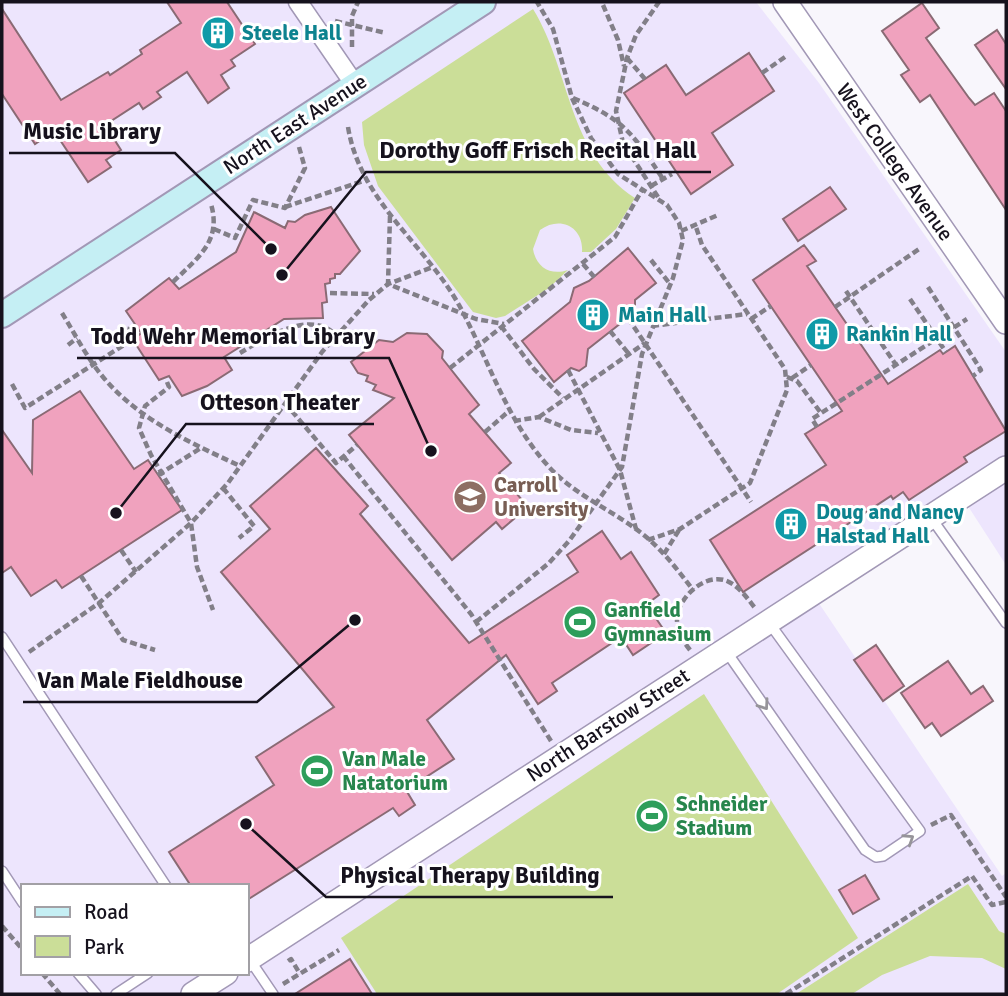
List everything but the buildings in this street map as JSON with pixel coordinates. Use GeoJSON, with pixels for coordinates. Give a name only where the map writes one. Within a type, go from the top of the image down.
{"type":"FeatureCollection","features":[{"type":"Feature","properties":{"kind":"main road","name":"North East Avenue"},"geometry":{"type":"LineString","coordinates":[[2,315],[483,2]]}},
{"type":"Feature","properties":{"kind":"street"},"geometry":{"type":"LineString","coordinates":[[298,2],[355,85]]}},
{"type":"Feature","properties":{"kind":"street","name":"West College Avenue"},"geometry":{"type":"LineString","coordinates":[[785,2],[1006,322]]}},
{"type":"Feature","properties":{"kind":"street","name":"North Barstow Street"},"geometry":{"type":"LineString","coordinates":[[248,959],[1006,468]]}},
{"type":"Feature","properties":{"kind":"street"},"geometry":{"type":"LineString","coordinates":[[193,994],[222,975]]}},
{"type":"Feature","properties":{"kind":"lane"},"geometry":{"type":"LineString","coordinates":[[930,517],[1006,623]]}},
{"type":"Feature","properties":{"kind":"lane"},"geometry":{"type":"LineString","coordinates":[[725,649],[869,854],[883,856],[920,831],[767,622]]}},
{"type":"Feature","properties":{"kind":"lane"},"geometry":{"type":"LineString","coordinates":[[2,637],[165,884]]}},
{"type":"Feature","properties":{"kind":"lane"},"geometry":{"type":"LineString","coordinates":[[2,871],[21,900]]}},
{"type":"Feature","properties":{"kind":"lane"},"geometry":{"type":"LineString","coordinates":[[248,959],[272,993]]}},
{"type":"Feature","properties":{"kind":"lane"},"geometry":{"type":"LineString","coordinates":[[80,975],[96,994]]}},
{"type":"Feature","properties":{"kind":"lane"},"geometry":{"type":"LineString","coordinates":[[116,994],[145,975]]}},
{"type":"Feature","properties":{"kind":"path"},"geometry":{"type":"LineString","coordinates":[[353,55],[352,16],[358,2]]}},
{"type":"Feature","properties":{"kind":"path"},"geometry":{"type":"LineString","coordinates":[[476,622],[549,563],[620,470],[646,342],[681,254],[681,231],[667,205],[618,174],[602,156],[582,124],[553,29],[537,2]]}},
{"type":"Feature","properties":{"kind":"path"},"geometry":{"type":"LineString","coordinates":[[659,2],[636,35],[627,58],[616,111],[623,143],[659,200]]}},
{"type":"Feature","properties":{"kind":"path"},"geometry":{"type":"LineString","coordinates":[[603,5],[618,40],[625,71]]}},
{"type":"Feature","properties":{"kind":"path"},"geometry":{"type":"LineString","coordinates":[[330,20],[386,33]]}},
{"type":"Feature","properties":{"kind":"path"},"geometry":{"type":"LineString","coordinates":[[762,73],[785,57]]}},
{"type":"Feature","properties":{"kind":"path"},"geometry":{"type":"LineString","coordinates":[[627,58],[645,79]]}},
{"type":"Feature","properties":{"kind":"path"},"geometry":{"type":"LineString","coordinates":[[572,98],[630,130],[663,179]]}},
{"type":"Feature","properties":{"kind":"path"},"geometry":{"type":"LineString","coordinates":[[348,127],[356,160],[366,180],[390,215],[433,267],[462,311],[514,421],[533,449],[561,480],[636,529],[664,554],[693,590]]}},
{"type":"Feature","properties":{"kind":"path"},"geometry":{"type":"LineString","coordinates":[[285,208],[305,168],[304,155],[289,128]]}},
{"type":"Feature","properties":{"kind":"path"},"geometry":{"type":"LineString","coordinates":[[602,156],[623,143]]}},
{"type":"Feature","properties":{"kind":"path"},"geometry":{"type":"LineString","coordinates":[[651,187],[672,174]]}},
{"type":"Feature","properties":{"kind":"path"},"geometry":{"type":"LineString","coordinates":[[214,229],[235,238],[253,200],[285,208],[366,180]]}},
{"type":"Feature","properties":{"kind":"path"},"geometry":{"type":"LineString","coordinates":[[173,282],[198,261],[209,246],[214,229],[214,214],[205,183]]}},
{"type":"Feature","properties":{"kind":"path"},"geometry":{"type":"LineString","coordinates":[[450,368],[615,237],[642,190]]}},
{"type":"Feature","properties":{"kind":"path"},"geometry":{"type":"LineString","coordinates":[[388,285],[390,215]]}},
{"type":"Feature","properties":{"kind":"path"},"geometry":{"type":"LineString","coordinates":[[681,231],[696,227],[718,215]]}},
{"type":"Feature","properties":{"kind":"path"},"geometry":{"type":"LineString","coordinates":[[696,227],[702,246],[749,317],[790,377],[821,413]]}},
{"type":"Feature","properties":{"kind":"path"},"geometry":{"type":"LineString","coordinates":[[835,307],[919,249]]}},
{"type":"Feature","properties":{"kind":"path"},"geometry":{"type":"LineString","coordinates":[[651,260],[670,284]]}},
{"type":"Feature","properties":{"kind":"path"},"geometry":{"type":"LineString","coordinates":[[583,264],[596,279]]}},
{"type":"Feature","properties":{"kind":"path"},"geometry":{"type":"LineString","coordinates":[[17,660],[99,603],[191,523],[223,488],[337,336],[375,294],[388,285],[433,267]]}},
{"type":"Feature","properties":{"kind":"path"},"geometry":{"type":"LineString","coordinates":[[388,285],[462,311],[476,319],[502,325],[534,369],[563,398]]}},
{"type":"Feature","properties":{"kind":"path"},"geometry":{"type":"LineString","coordinates":[[928,287],[981,370],[973,376]]}},
{"type":"Feature","properties":{"kind":"path"},"geometry":{"type":"LineString","coordinates":[[846,291],[896,365]]}},
{"type":"Feature","properties":{"kind":"path"},"geometry":{"type":"LineString","coordinates":[[330,293],[375,294]]}},
{"type":"Feature","properties":{"kind":"path"},"geometry":{"type":"LineString","coordinates":[[910,299],[946,352]]}},
{"type":"Feature","properties":{"kind":"path"},"geometry":{"type":"LineString","coordinates":[[652,326],[749,317],[771,306]]}},
{"type":"Feature","properties":{"kind":"path"},"geometry":{"type":"LineString","coordinates":[[62,313],[95,365],[116,390],[141,412],[201,448],[240,466]]}},
{"type":"Feature","properties":{"kind":"path"},"geometry":{"type":"LineString","coordinates":[[628,318],[751,502]]}},
{"type":"Feature","properties":{"kind":"path"},"geometry":{"type":"LineString","coordinates":[[817,427],[812,419],[967,319]]}},
{"type":"Feature","properties":{"kind":"path"},"geometry":{"type":"LineString","coordinates":[[870,326],[877,321]]}},
{"type":"Feature","properties":{"kind":"path"},"geometry":{"type":"LineString","coordinates":[[240,353],[286,329],[318,325],[329,327],[337,336]]}},
{"type":"Feature","properties":{"kind":"path"},"geometry":{"type":"LineString","coordinates":[[12,384],[25,408],[127,343],[130,327]]}},
{"type":"Feature","properties":{"kind":"path"},"geometry":{"type":"LineString","coordinates":[[610,331],[629,354]]}},
{"type":"Feature","properties":{"kind":"path"},"geometry":{"type":"LineString","coordinates":[[68,345],[77,338]]}},
{"type":"Feature","properties":{"kind":"path"},"geometry":{"type":"LineString","coordinates":[[539,418],[563,398],[646,342]]}},
{"type":"Feature","properties":{"kind":"path"},"geometry":{"type":"LineString","coordinates":[[956,349],[964,344]]}},
{"type":"Feature","properties":{"kind":"path"},"geometry":{"type":"LineString","coordinates":[[648,540],[680,529],[750,482],[790,377],[811,365]]}},
{"type":"Feature","properties":{"kind":"path"},"geometry":{"type":"LineString","coordinates":[[568,370],[576,391],[620,470],[636,529]]}},
{"type":"Feature","properties":{"kind":"path"},"geometry":{"type":"LineString","coordinates":[[167,382],[169,387],[150,400],[141,412],[141,434],[160,474],[191,523],[197,568],[214,610]]}},
{"type":"Feature","properties":{"kind":"path"},"geometry":{"type":"LineString","coordinates":[[285,403],[336,463],[357,445]]}},
{"type":"Feature","properties":{"kind":"path"},"geometry":{"type":"LineString","coordinates":[[485,432],[509,411]]}},
{"type":"Feature","properties":{"kind":"path"},"geometry":{"type":"LineString","coordinates":[[514,421],[539,418],[571,430],[599,433]]}},
{"type":"Feature","properties":{"kind":"path"},"geometry":{"type":"LineString","coordinates":[[160,474],[201,448]]}},
{"type":"Feature","properties":{"kind":"path"},"geometry":{"type":"LineString","coordinates":[[343,456],[476,622],[561,755]]}},
{"type":"Feature","properties":{"kind":"path"},"geometry":{"type":"LineString","coordinates":[[223,488],[254,526],[239,538]]}},
{"type":"Feature","properties":{"kind":"path"},"geometry":{"type":"LineString","coordinates":[[664,554],[680,529]]}},
{"type":"Feature","properties":{"kind":"path"},"geometry":{"type":"LineString","coordinates":[[121,550],[136,572]]}},
{"type":"Feature","properties":{"kind":"path"},"geometry":{"type":"LineString","coordinates":[[80,576],[123,640],[155,650]]}},
{"type":"Feature","properties":{"kind":"path"},"geometry":{"type":"LineString","coordinates":[[701,665],[683,640],[677,623],[679,605],[693,590],[720,579],[729,582],[745,594],[767,622]]}},
{"type":"Feature","properties":{"kind":"path"},"geometry":{"type":"LineString","coordinates":[[786,994],[972,876],[992,905],[1006,900],[951,815],[920,831]]}},
{"type":"Feature","properties":{"kind":"path"},"geometry":{"type":"LineString","coordinates":[[2,926],[21,948]]}},
{"type":"Feature","properties":{"kind":"path"},"geometry":{"type":"LineString","coordinates":[[272,993],[339,950]]}},
{"type":"Feature","properties":{"kind":"path"},"geometry":{"type":"LineString","coordinates":[[44,975],[60,994]]}},
{"type":"Feature","properties":{"kind":"shaded area","name":"Carroll University"},"geometry":{"type":"Polygon","coordinates":[[[2,2],[756,2],[819,83],[1006,352],[1006,565],[955,486],[806,584],[1002,876],[1006,873],[1006,994],[2,994],[2,2]]]}},
{"type":"Feature","properties":{"kind":"green space"},"geometry":{"type":"Polygon","coordinates":[[[533,9],[546,33],[583,135],[613,180],[635,198],[616,229],[591,252],[582,252],[579,236],[569,226],[555,224],[540,230],[533,249],[537,261],[550,271],[568,270],[549,288],[505,316],[496,318],[473,312],[378,186],[364,145],[362,122],[533,9]]]}},
{"type":"Feature","properties":{"kind":"green space","name":"Schneider Stadium"},"geometry":{"type":"Polygon","coordinates":[[[704,694],[858,938],[777,994],[377,994],[341,938],[704,694]]]}},
{"type":"Feature","properties":{"kind":"green space"},"geometry":{"type":"Polygon","coordinates":[[[968,884],[999,931],[1006,934],[1006,969],[982,958],[930,956],[882,975],[852,994],[796,994],[968,884]]]}},
{"type":"Feature","properties":{"kind":"place","name":"Steele Hall"},"geometry":{"type":"Point","coordinates":[218,33]}},
{"type":"Feature","properties":{"kind":"place","name":"Music Library"},"geometry":{"type":"Point","coordinates":[271,249]}},
{"type":"Feature","properties":{"kind":"place","name":"Dorothy Goff Frisch Recital Hall"},"geometry":{"type":"Point","coordinates":[282,275]}},
{"type":"Feature","properties":{"kind":"place","name":"Main Hall"},"geometry":{"type":"Point","coordinates":[593,315]}},
{"type":"Feature","properties":{"kind":"place","name":"Rankin Hall"},"geometry":{"type":"Point","coordinates":[822,334]}},
{"type":"Feature","properties":{"kind":"place","name":"Todd Wehr Memorial Library"},"geometry":{"type":"Point","coordinates":[431,451]}},
{"type":"Feature","properties":{"kind":"place","name":"Carroll University"},"geometry":{"type":"Point","coordinates":[470,497]}},
{"type":"Feature","properties":{"kind":"place","name":"Otteson Theater"},"geometry":{"type":"Point","coordinates":[116,513]}},
{"type":"Feature","properties":{"kind":"place","name":"Doug and Nancy Halstad Hall"},"geometry":{"type":"Point","coordinates":[791,524]}},
{"type":"Feature","properties":{"kind":"place","name":"Van Male Fieldhouse"},"geometry":{"type":"Point","coordinates":[355,620]}},
{"type":"Feature","properties":{"kind":"place","name":"Ganfield Gymnasium"},"geometry":{"type":"Point","coordinates":[580,622]}},
{"type":"Feature","properties":{"kind":"place","name":"Van Male Natatorium"},"geometry":{"type":"Point","coordinates":[317,771]}},
{"type":"Feature","properties":{"kind":"place","name":"Schneider Stadium"},"geometry":{"type":"Point","coordinates":[652,816]}},
{"type":"Feature","properties":{"kind":"place","name":"Physical Therapy Building"},"geometry":{"type":"Point","coordinates":[246,824]}}]}
